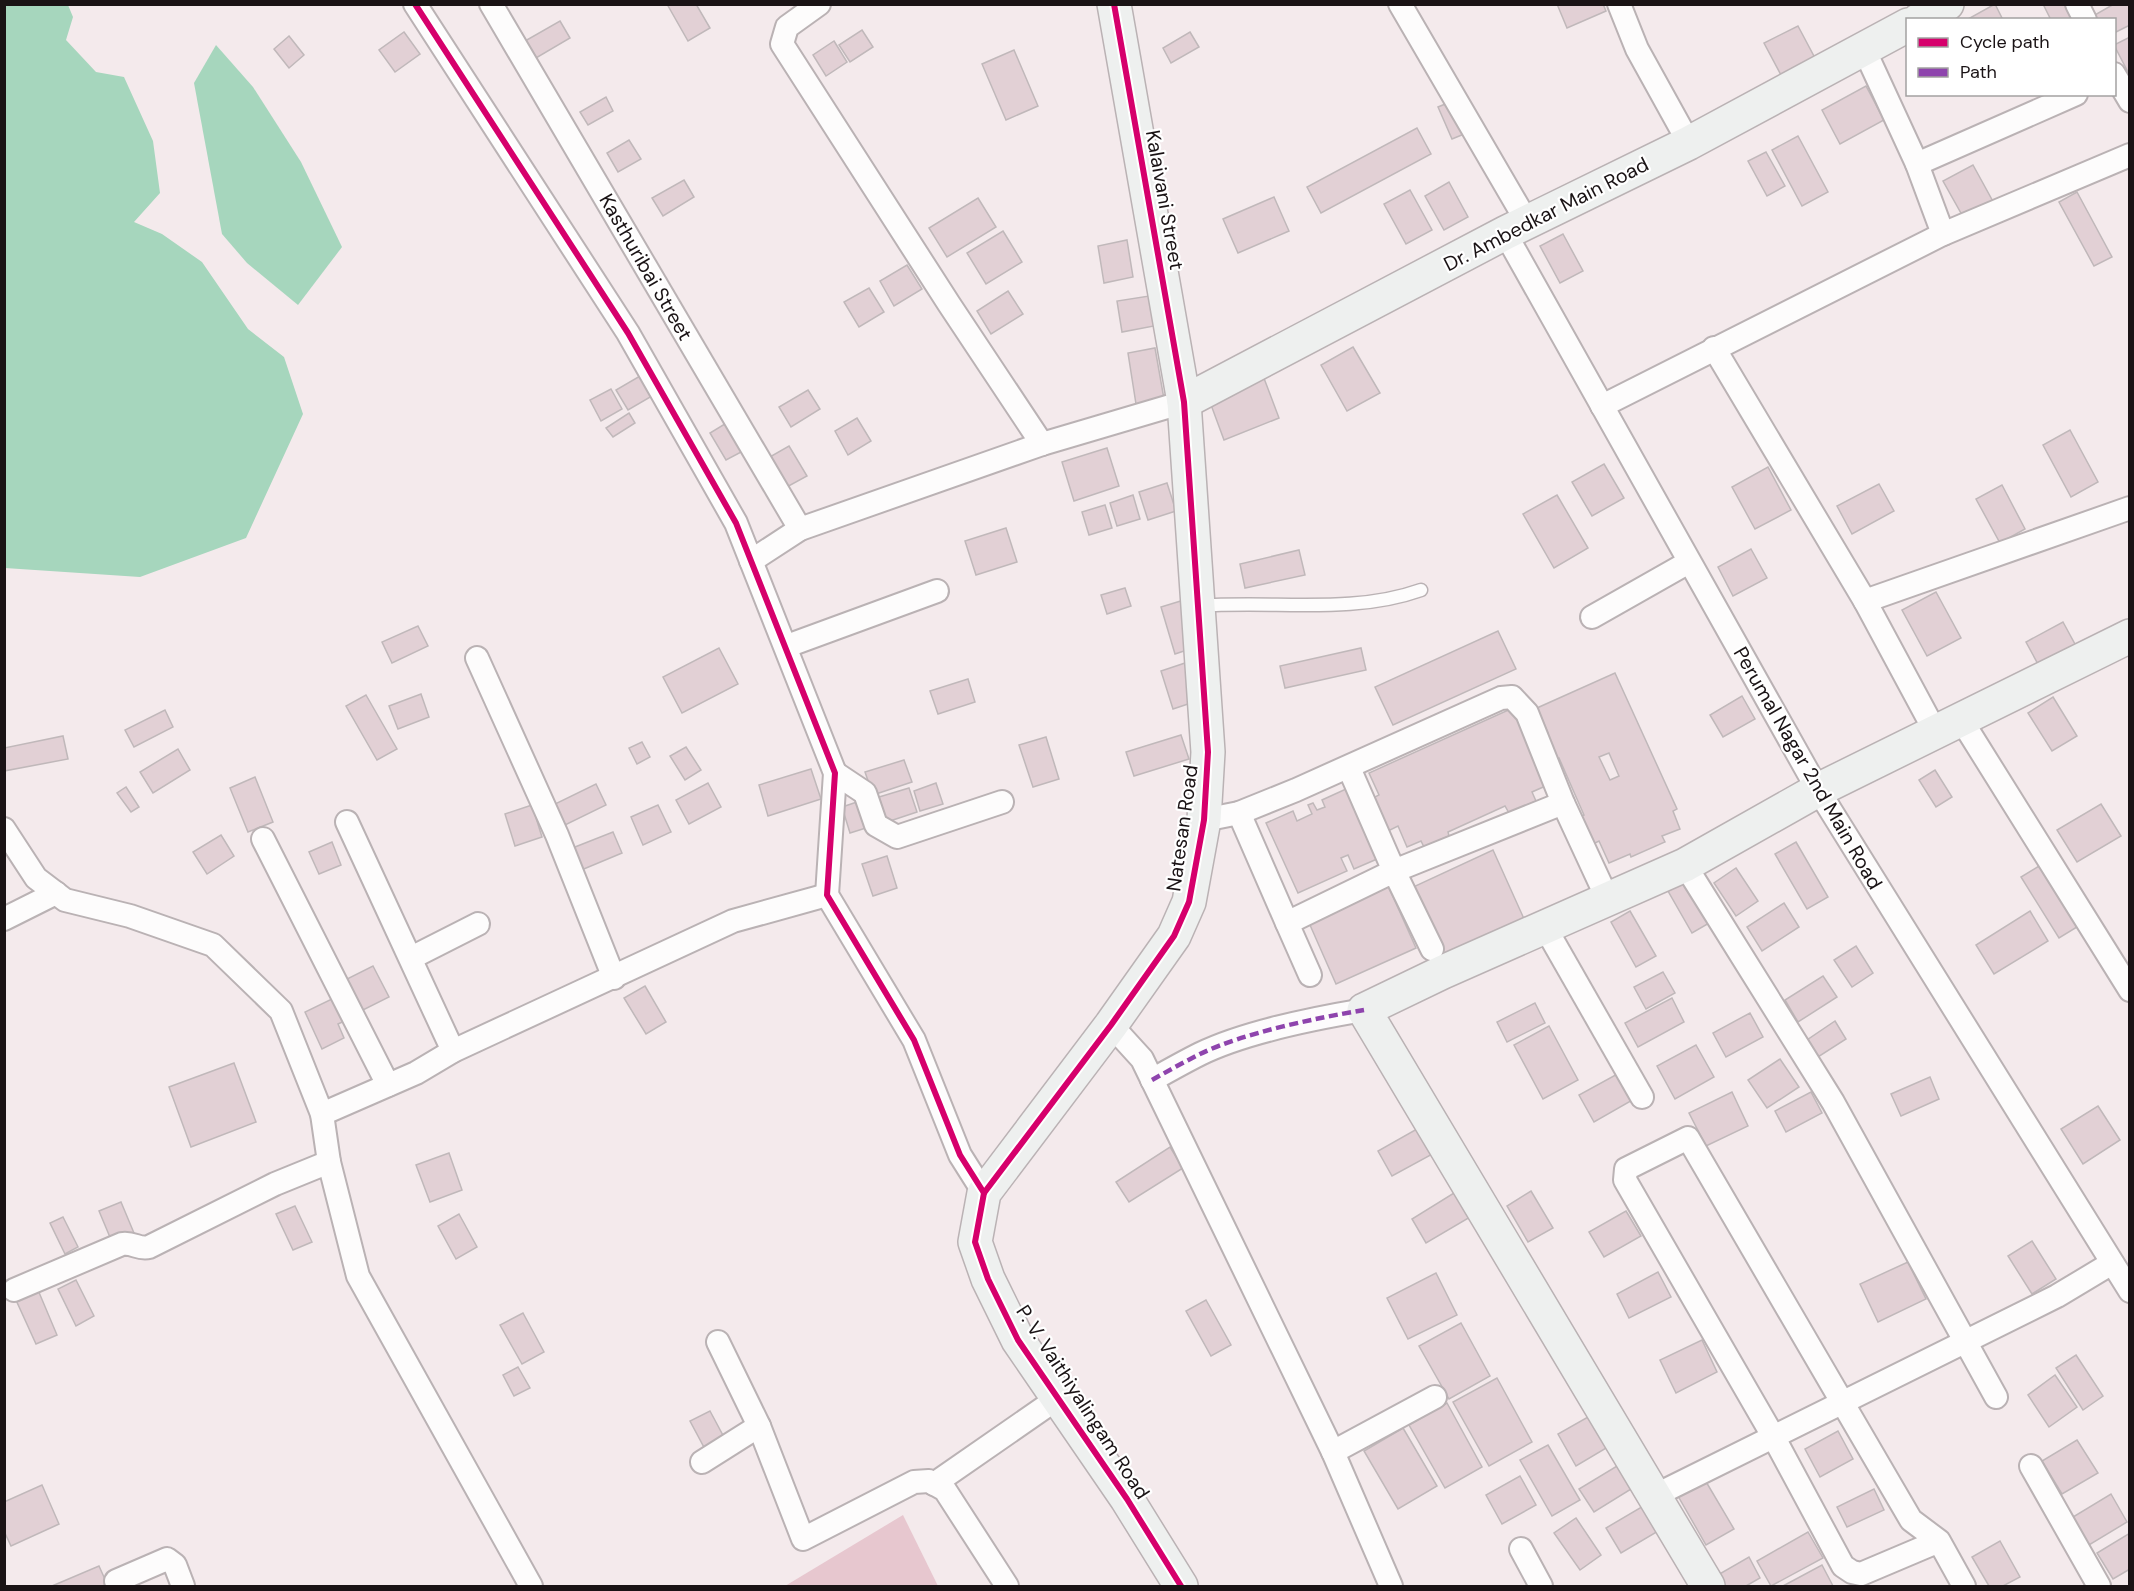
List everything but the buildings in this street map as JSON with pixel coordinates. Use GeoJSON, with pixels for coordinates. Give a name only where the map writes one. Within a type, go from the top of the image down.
{"type":"FeatureCollection","features":[{"type":"Feature","properties":{"kind":"street"},"geometry":{"type":"LineString","coordinates":[[415,4],[628,333],[736,523],[787,646],[835,773],[827,895],[914,1040],[960,1155],[984,1193]]}},
{"type":"Feature","properties":{"kind":"street","name":"Kasthuribai Street"},"geometry":{"type":"LineString","coordinates":[[491,4],[800,530]]}},
{"type":"Feature","properties":{"kind":"street"},"geometry":{"type":"LineString","coordinates":[[819,4],[787,27],[782,44],[1042,444]]}},
{"type":"Feature","properties":{"kind":"street","name":"Kalaivani Street"},"geometry":{"type":"LineString","coordinates":[[1114,4],[1184,402]]}},
{"type":"Feature","properties":{"kind":"street","name":"Perumal Nagar 2nd Main Road"},"geometry":{"type":"LineString","coordinates":[[1400,4],[1516,228],[1602,406],[1818,790],[2130,1291]]}},
{"type":"Feature","properties":{"kind":"street"},"geometry":{"type":"LineString","coordinates":[[1619,4],[1637,49],[1689,143]]}},
{"type":"Feature","properties":{"kind":"street"},"geometry":{"type":"LineString","coordinates":[[1922,18],[1947,4]]}},
{"type":"Feature","properties":{"kind":"street"},"geometry":{"type":"LineString","coordinates":[[2077,4],[2084,18]]}},
{"type":"Feature","properties":{"kind":"street","name":"Dr. Ambedkar Main Road"},"geometry":{"type":"LineString","coordinates":[[1184,402],[1516,228],[1689,143],[1906,27]]}},
{"type":"Feature","properties":{"kind":"street"},"geometry":{"type":"LineString","coordinates":[[1864,49],[1917,164],[1943,234]]}},
{"type":"Feature","properties":{"kind":"street"},"geometry":{"type":"LineString","coordinates":[[2116,78],[2130,101]]}},
{"type":"Feature","properties":{"kind":"street"},"geometry":{"type":"LineString","coordinates":[[1917,164],[2071,96]]}},
{"type":"Feature","properties":{"kind":"street"},"geometry":{"type":"LineString","coordinates":[[1602,406],[1943,234],[2130,154]]}},
{"type":"Feature","properties":{"kind":"street"},"geometry":{"type":"LineString","coordinates":[[1714,348],[1865,601],[2130,990]]}},
{"type":"Feature","properties":{"kind":"street"},"geometry":{"type":"LineString","coordinates":[[751,561],[800,530],[1042,444],[1184,402]]}},
{"type":"Feature","properties":{"kind":"street","name":"Natesan Road"},"geometry":{"type":"LineString","coordinates":[[984,1193],[1111,1025],[1174,936],[1189,902],[1204,820],[1208,752],[1184,402]]}},
{"type":"Feature","properties":{"kind":"street"},"geometry":{"type":"LineString","coordinates":[[1865,601],[2130,508]]}},
{"type":"Feature","properties":{"kind":"street"},"geometry":{"type":"LineString","coordinates":[[1592,617],[1689,562]]}},
{"type":"Feature","properties":{"kind":"street"},"geometry":{"type":"LineString","coordinates":[[787,646],[937,591]]}},
{"type":"Feature","properties":{"kind":"street"},"geometry":{"type":"LineString","coordinates":[[1152,1080],[1202,1053],[1241,1039],[1326,1016],[1364,1010],[1443,972],[1608,900],[1685,865],[1818,790],[2130,636]]}},
{"type":"Feature","properties":{"kind":"street"},"geometry":{"type":"LineString","coordinates":[[477,658],[557,835],[614,978]]}},
{"type":"Feature","properties":{"kind":"street"},"geometry":{"type":"LineString","coordinates":[[1204,820],[1239,813],[1349,768],[1501,698],[1512,697],[1527,713],[1563,803],[1608,900]]}},
{"type":"Feature","properties":{"kind":"street"},"geometry":{"type":"LineString","coordinates":[[1349,768],[1394,871],[1432,949]]}},
{"type":"Feature","properties":{"kind":"street"},"geometry":{"type":"LineString","coordinates":[[835,773],[865,793],[876,825],[897,837],[1002,802]]}},
{"type":"Feature","properties":{"kind":"street"},"geometry":{"type":"LineString","coordinates":[[1287,923],[1394,871],[1563,803]]}},
{"type":"Feature","properties":{"kind":"street"},"geometry":{"type":"LineString","coordinates":[[1239,813],[1310,975]]}},
{"type":"Feature","properties":{"kind":"street"},"geometry":{"type":"LineString","coordinates":[[347,822],[453,1051]]}},
{"type":"Feature","properties":{"kind":"street"},"geometry":{"type":"LineString","coordinates":[[4,829],[36,878],[65,900],[130,916],[213,945],[281,1011],[322,1114],[329,1161],[358,1276],[531,1587]]}},
{"type":"Feature","properties":{"kind":"street"},"geometry":{"type":"LineString","coordinates":[[263,839],[388,1084]]}},
{"type":"Feature","properties":{"kind":"street"},"geometry":{"type":"LineString","coordinates":[[1685,865],[1833,1102],[1996,1397]]}},
{"type":"Feature","properties":{"kind":"street"},"geometry":{"type":"LineString","coordinates":[[4,919],[56,893]]}},
{"type":"Feature","properties":{"kind":"street"},"geometry":{"type":"LineString","coordinates":[[322,1114],[733,921],[827,895]]}},
{"type":"Feature","properties":{"kind":"street"},"geometry":{"type":"LineString","coordinates":[[411,958],[478,924]]}},
{"type":"Feature","properties":{"kind":"street"},"geometry":{"type":"LineString","coordinates":[[1546,928],[1642,1097]]}},
{"type":"Feature","properties":{"kind":"street"},"geometry":{"type":"LineString","coordinates":[[1364,1010],[1656,1495],[1708,1587]]}},
{"type":"Feature","properties":{"kind":"street"},"geometry":{"type":"LineString","coordinates":[[1111,1025],[1142,1059],[1333,1452],[1391,1587]]}},
{"type":"Feature","properties":{"kind":"street"},"geometry":{"type":"LineString","coordinates":[[1940,1541],[1861,1574],[1852,1572],[1843,1566],[1773,1436],[1625,1180],[1626,1168],[1688,1138],[1840,1402],[1911,1520],[1940,1541],[1964,1587]]}},
{"type":"Feature","properties":{"kind":"street"},"geometry":{"type":"LineString","coordinates":[[14,1290],[122,1244],[130,1243],[142,1249],[149,1247],[275,1184],[329,1161]]}},
{"type":"Feature","properties":{"kind":"street","name":"P. V. Vaithiyalingam Road"},"geometry":{"type":"LineString","coordinates":[[984,1193],[975,1242],[988,1279],[1018,1340],[1127,1498],[1181,1587]]}},
{"type":"Feature","properties":{"kind":"street"},"geometry":{"type":"LineString","coordinates":[[1656,1495],[2057,1296],[2112,1263]]}},
{"type":"Feature","properties":{"kind":"street"},"geometry":{"type":"LineString","coordinates":[[718,1342],[759,1426],[803,1539],[914,1482],[929,1481],[945,1490],[1007,1587]]}},
{"type":"Feature","properties":{"kind":"street"},"geometry":{"type":"LineString","coordinates":[[1333,1452],[1435,1396]]}},
{"type":"Feature","properties":{"kind":"street"},"geometry":{"type":"LineString","coordinates":[[934,1484],[1058,1398]]}},
{"type":"Feature","properties":{"kind":"street"},"geometry":{"type":"LineString","coordinates":[[702,1462],[759,1426]]}},
{"type":"Feature","properties":{"kind":"street"},"geometry":{"type":"LineString","coordinates":[[2031,1466],[2099,1587]]}},
{"type":"Feature","properties":{"kind":"street"},"geometry":{"type":"LineString","coordinates":[[1521,1549],[1541,1587]]}},
{"type":"Feature","properties":{"kind":"street"},"geometry":{"type":"LineString","coordinates":[[116,1581],[167,1559],[175,1564],[183,1587]]}},
{"type":"Feature","properties":{"kind":"lane"},"geometry":{"type":"LineString","coordinates":[[1198,606],[1234,603],[1307,605],[1374,603],[1421,590]]}},
{"type":"Feature","properties":{"kind":"shaded area"},"geometry":{"type":"Polygon","coordinates":[[[4,5],[68,5],[73,17],[66,40],[96,72],[124,77],[153,141],[160,193],[134,222],[162,234],[202,262],[248,329],[284,357],[303,414],[246,538],[140,577],[5,568],[4,5]]]}},
{"type":"Feature","properties":{"kind":"shaded area"},"geometry":{"type":"Polygon","coordinates":[[[216,45],[253,87],[301,162],[342,247],[298,305],[247,263],[222,234],[194,83],[216,45]]]}},
{"type":"Feature","properties":{"kind":"shaded area"},"geometry":{"type":"Polygon","coordinates":[[[903,1515],[938,1586],[785,1586],[903,1515]]]}},
{"type":"Feature","properties":{"kind":"marked path"},"geometry":{"type":"LineString","coordinates":[[1152,1080],[1200,1054],[1237,1039],[1302,1022],[1364,1010]]}},
{"type":"Feature","properties":{"kind":"cycle path"},"geometry":{"type":"LineString","coordinates":[[415,4],[628,333],[736,523],[835,773],[827,895],[914,1040],[960,1155],[984,1193]]}},
{"type":"Feature","properties":{"kind":"cycle path"},"geometry":{"type":"LineString","coordinates":[[1114,4],[1184,402],[1208,752],[1204,820],[1189,902],[1174,936],[1111,1025],[984,1193],[975,1242],[988,1279],[1018,1340],[1127,1499],[1181,1586]]}}]}
